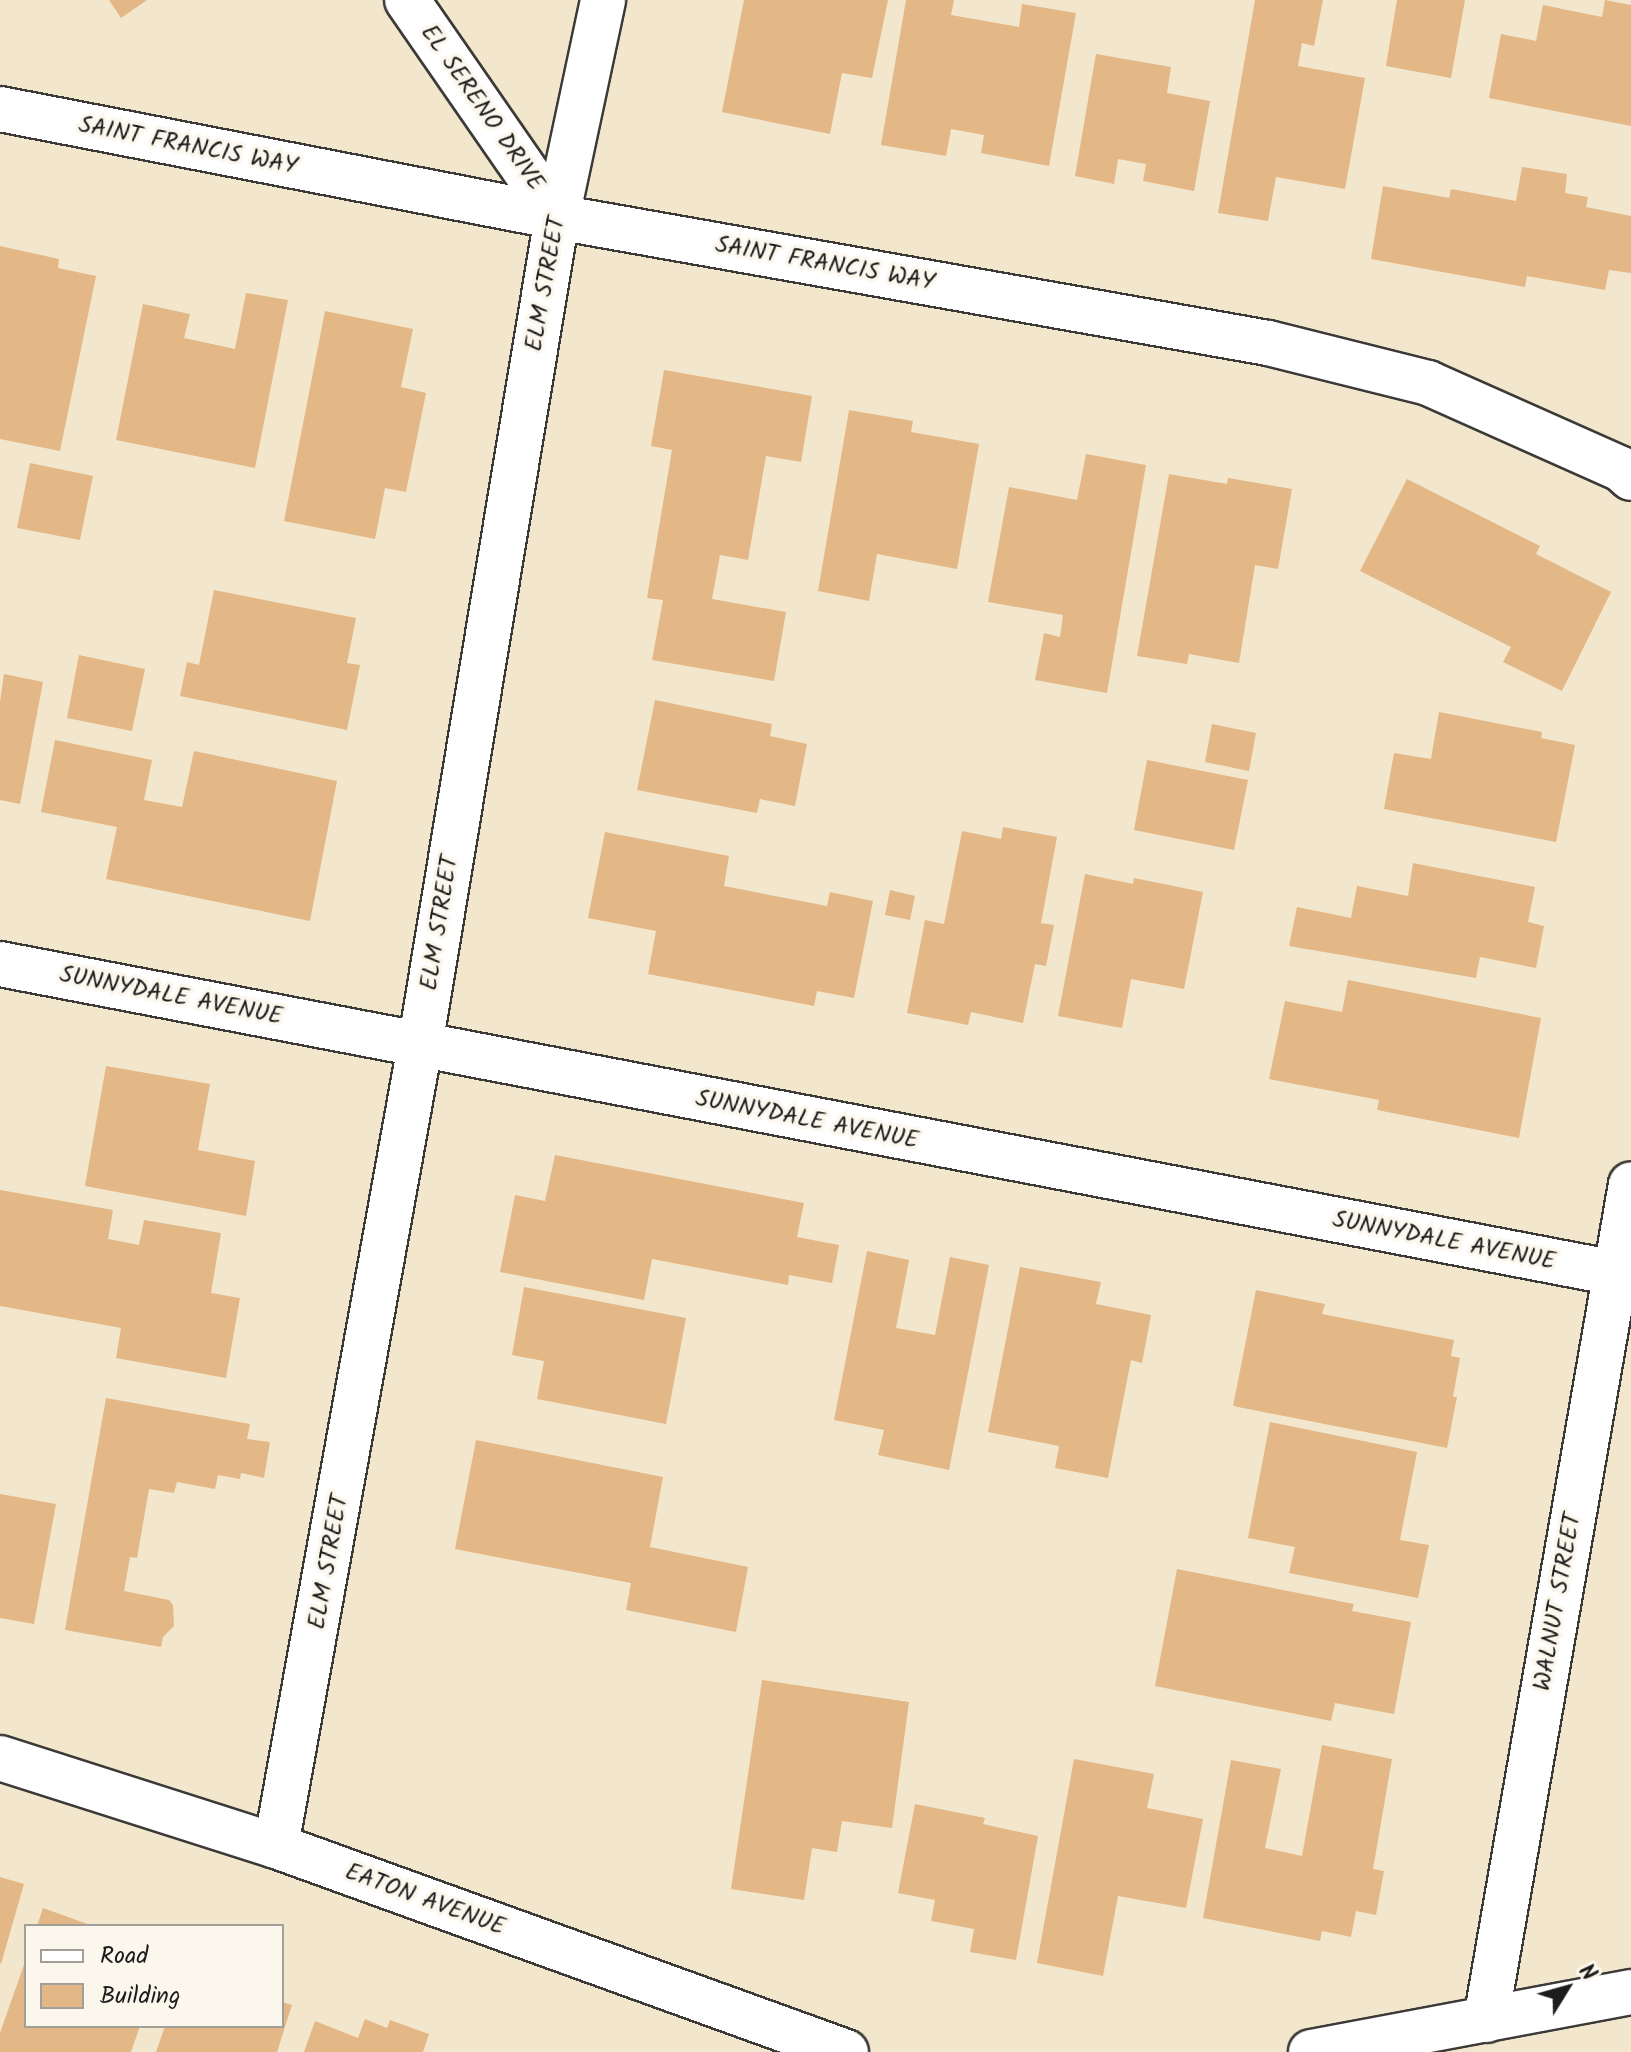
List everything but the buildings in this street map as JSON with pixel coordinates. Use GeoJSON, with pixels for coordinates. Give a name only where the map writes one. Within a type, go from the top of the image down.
{"type":"FeatureCollection","features":[{"type":"Feature","properties":{"kind":"street","name":"EL SERENO DRIVE"},"geometry":{"type":"LineString","coordinates":[[407,0],[557,217]]}},
{"type":"Feature","properties":{"kind":"street","name":"ELM STREET"},"geometry":{"type":"LineString","coordinates":[[276,1846],[420,1046],[557,217],[603,0]]}},
{"type":"Feature","properties":{"kind":"street","name":"SAINT FRANCIS WAY"},"geometry":{"type":"LineString","coordinates":[[0,109],[557,217],[1268,343],[1428,383],[1621,469],[1631,478]]}},
{"type":"Feature","properties":{"kind":"street","name":"SUNNYDALE AVENUE"},"geometry":{"type":"LineString","coordinates":[[0,964],[1615,1273]]}},
{"type":"Feature","properties":{"kind":"street","name":"WALNUT STREET"},"geometry":{"type":"LineString","coordinates":[[1486,2020],[1631,1184]]}},
{"type":"Feature","properties":{"kind":"street","name":"EATON AVENUE"},"geometry":{"type":"LineString","coordinates":[[0,1758],[276,1846],[846,2052]]}},
{"type":"Feature","properties":{"kind":"street"},"geometry":{"type":"LineString","coordinates":[[1311,2052],[1631,1992]]}}]}
